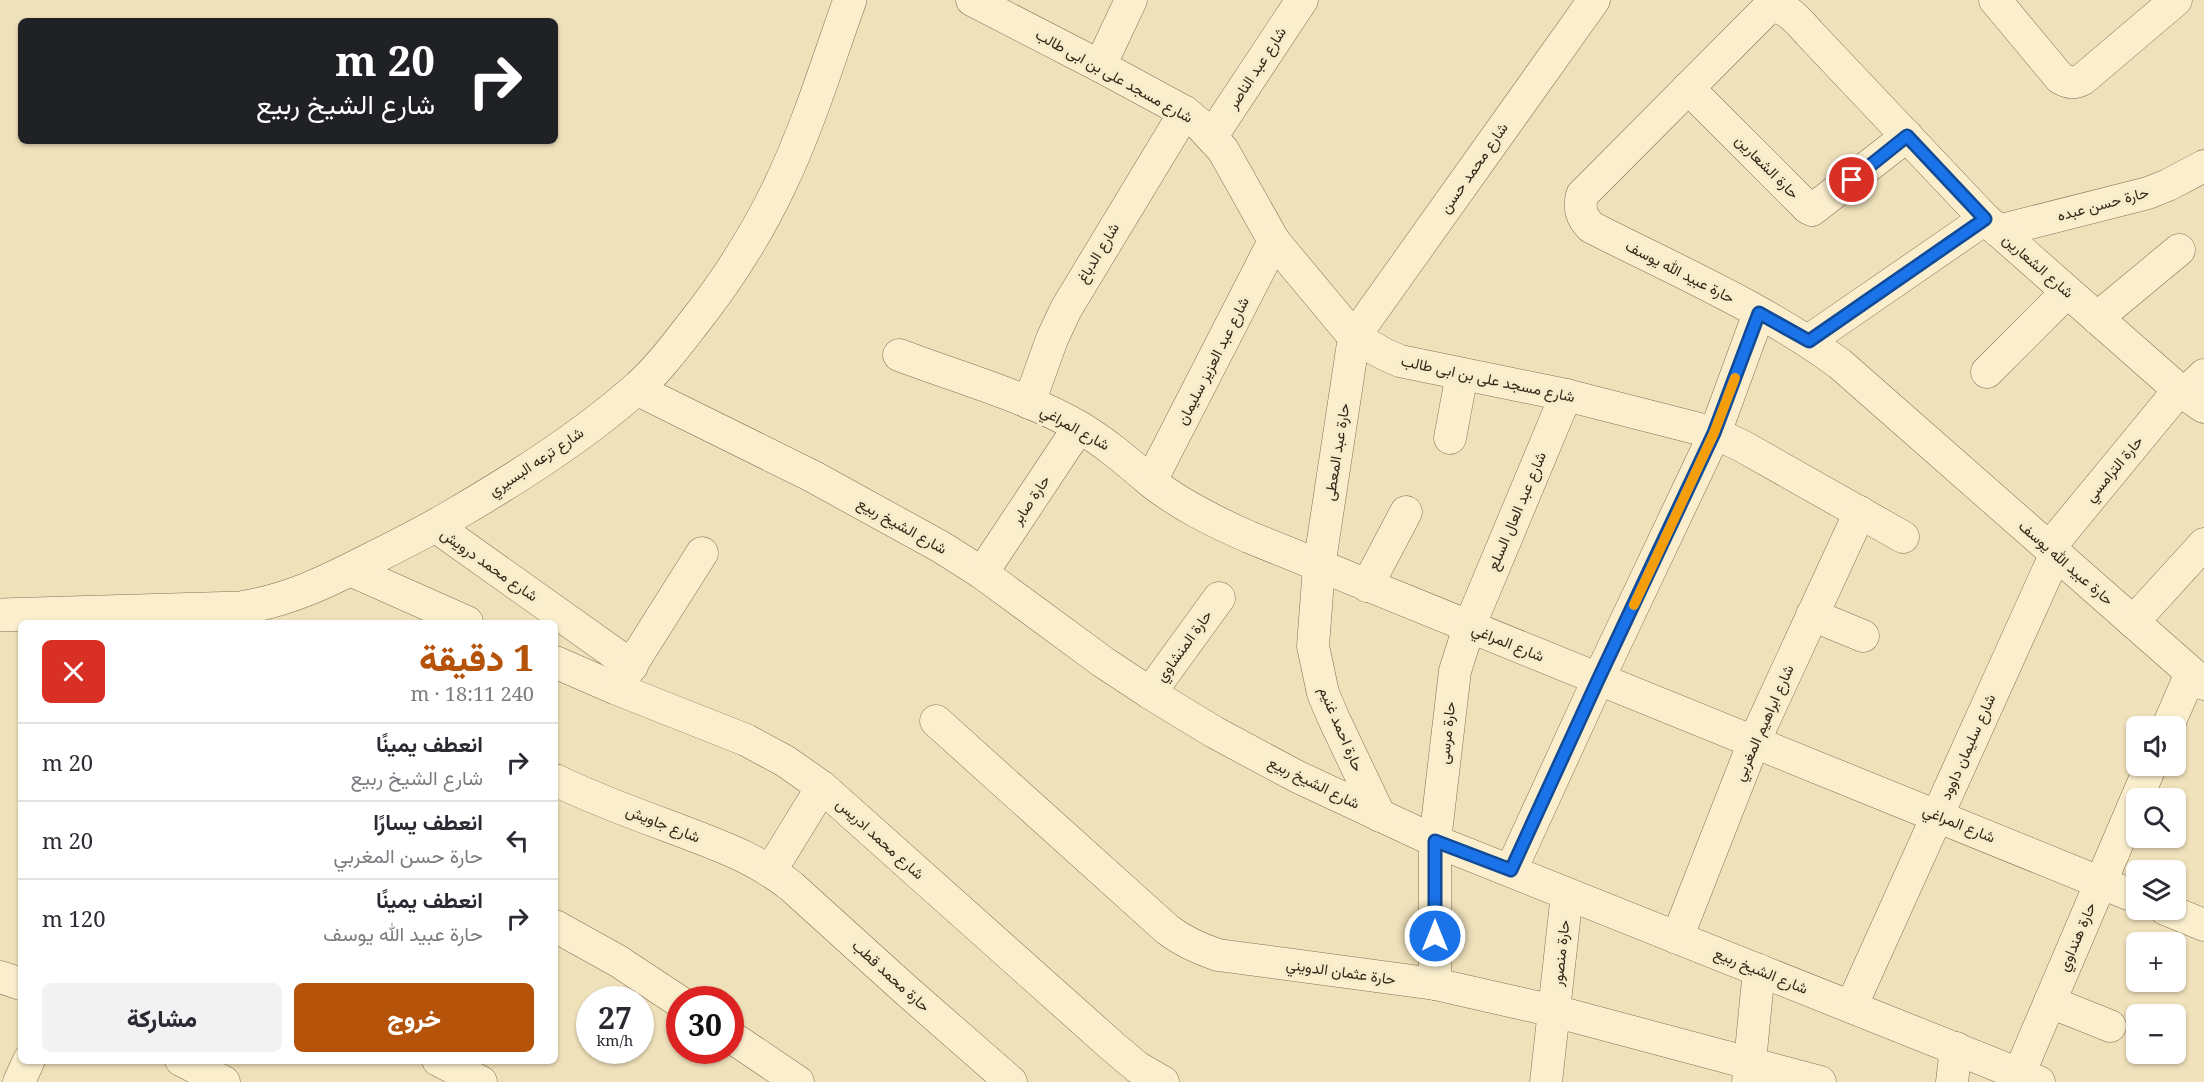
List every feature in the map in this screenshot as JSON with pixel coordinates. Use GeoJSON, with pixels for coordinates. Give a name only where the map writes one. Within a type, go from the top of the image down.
{"type":"FeatureCollection","features":[{"type":"Feature","properties":{"kind":"street","name":"شارع ترعه البسيري"},"geometry":{"type":"LineString","coordinates":[[0,615],[253,616],[270,603],[297,595],[435,526],[539,462],[636,389],[679,342],[719,292],[753,238],[782,182],[806,123],[850,0]]}},
{"type":"Feature","properties":{"kind":"street"},"geometry":{"type":"LineString","coordinates":[[1100,66],[1131,0]]}},
{"type":"Feature","properties":{"kind":"street","name":"شارع عبد الناصر"},"geometry":{"type":"LineString","coordinates":[[1212,136],[1302,0]]}},
{"type":"Feature","properties":{"kind":"street","name":"شارع محمد حسن"},"geometry":{"type":"LineString","coordinates":[[1354,336],[1594,0]]}},
{"type":"Feature","properties":{"kind":"street"},"geometry":{"type":"LineString","coordinates":[[1995,0],[2060,78],[2076,83],[2176,0]]}},
{"type":"Feature","properties":{"kind":"street","name":"شارع مسجد على بن ابى طالب"},"geometry":{"type":"LineString","coordinates":[[976,1],[1185,112],[1212,136],[1232,165],[1275,241],[1354,336],[1376,350],[1400,361],[1566,395],[1714,433],[1742,446],[1904,537]]}},
{"type":"Feature","properties":{"kind":"street","name":"حارة عبيد الله يوسف"},"geometry":{"type":"LineString","coordinates":[[1810,34],[1784,8],[1778,5],[1771,6],[1582,195],[1581,213],[1584,221],[1591,227],[1809,341],[1868,387],[2198,679]]}},
{"type":"Feature","properties":{"kind":"street","name":"شارع الشعارين"},"geometry":{"type":"LineString","coordinates":[[1810,34],[1992,225],[2097,318],[2193,391]]}},
{"type":"Feature","properties":{"kind":"street","name":"حارة الشعارين"},"geometry":{"type":"LineString","coordinates":[[1688,88],[1812,210],[1907,136]]}},
{"type":"Feature","properties":{"kind":"street","name":"شارع الدباغ"},"geometry":{"type":"LineString","coordinates":[[1029,403],[1052,339],[1066,309],[1185,112]]}},
{"type":"Feature","properties":{"kind":"street","name":"حارة حسن عبده"},"geometry":{"type":"LineString","coordinates":[[1992,225],[2148,193],[2204,166]]}},
{"type":"Feature","properties":{"kind":"street"},"geometry":{"type":"LineString","coordinates":[[1809,341],[1992,225]]}},
{"type":"Feature","properties":{"kind":"street","name":"شارع عبد العزيز سليمان"},"geometry":{"type":"LineString","coordinates":[[1151,481],[1275,241]]}},
{"type":"Feature","properties":{"kind":"street"},"geometry":{"type":"LineString","coordinates":[[2097,318],[2179,250]]}},
{"type":"Feature","properties":{"kind":"street"},"geometry":{"type":"LineString","coordinates":[[1987,372],[2067,292]]}},
{"type":"Feature","properties":{"kind":"street"},"geometry":{"type":"LineString","coordinates":[[1511,870],[1714,433],[1759,313]]}},
{"type":"Feature","properties":{"kind":"street","name":"حارة عبد المعطى"},"geometry":{"type":"LineString","coordinates":[[1319,567],[1354,336]]}},
{"type":"Feature","properties":{"kind":"street","name":"شارع المراغي"},"geometry":{"type":"LineString","coordinates":[[899,355],[1029,403],[1079,427],[1128,461],[1183,504],[1215,522],[1319,567],[2126,893]]}},
{"type":"Feature","properties":{"kind":"street"},"geometry":{"type":"LineString","coordinates":[[1450,438],[1462,374]]}},
{"type":"Feature","properties":{"kind":"street","name":"شارع الشيخ ربيع"},"geometry":{"type":"LineString","coordinates":[[636,389],[812,476],[941,547],[982,573],[1103,662],[1150,693],[1214,732],[1296,776],[1435,841],[2029,1078]]}},
{"type":"Feature","properties":{"kind":"street","name":"حارة الترامسي"},"geometry":{"type":"LineString","coordinates":[[2052,550],[2193,391]]}},
{"type":"Feature","properties":{"kind":"street","name":"شارع عبد العال السلع"},"geometry":{"type":"LineString","coordinates":[[1469,627],[1566,395]]}},
{"type":"Feature","properties":{"kind":"street","name":"حارة صابر"},"geometry":{"type":"LineString","coordinates":[[982,573],[1079,427]]}},
{"type":"Feature","properties":{"kind":"street"},"geometry":{"type":"LineString","coordinates":[[1367,586],[1407,512]]}},
{"type":"Feature","properties":{"kind":"street","name":"شارع ابراهيم المغربي"},"geometry":{"type":"LineString","coordinates":[[1677,938],[1754,741],[1860,512]]}},
{"type":"Feature","properties":{"kind":"street","name":"شارع محمد درويش"},"geometry":{"type":"LineString","coordinates":[[435,526],[553,620]]}},
{"type":"Feature","properties":{"kind":"street"},"geometry":{"type":"LineString","coordinates":[[2133,622],[2204,544]]}},
{"type":"Feature","properties":{"kind":"street","name":"شارع سليمان داوود"},"geometry":{"type":"LineString","coordinates":[[1851,1007],[2052,550]]}},
{"type":"Feature","properties":{"kind":"street"},"geometry":{"type":"LineString","coordinates":[[624,677],[702,553]]}},
{"type":"Feature","properties":{"kind":"street","name":"حارة احمد غنيم"},"geometry":{"type":"LineString","coordinates":[[1319,567],[1313,645],[1317,669],[1333,717],[1380,816]]}},
{"type":"Feature","properties":{"kind":"street"},"geometry":{"type":"LineString","coordinates":[[350,570],[462,620]]}},
{"type":"Feature","properties":{"kind":"street","name":"حارة المنشاوي"},"geometry":{"type":"LineString","coordinates":[[1150,693],[1218,598]]}},
{"type":"Feature","properties":{"kind":"street"},"geometry":{"type":"LineString","coordinates":[[1812,615],[1863,636]]}},
{"type":"Feature","properties":{"kind":"street","name":"شارع محمد درويش"},"geometry":{"type":"LineString","coordinates":[[558,624],[624,677]]}},
{"type":"Feature","properties":{"kind":"street","name":"حارة مرسى"},"geometry":{"type":"LineString","coordinates":[[1435,984],[1435,841],[1452,688],[1469,627]]}},
{"type":"Feature","properties":{"kind":"street","name":"شارع محمد ادريس"},"geometry":{"type":"LineString","coordinates":[[558,663],[624,677],[785,761],[822,787],[1111,1046],[1137,1067],[1163,1082]]}},
{"type":"Feature","properties":{"kind":"street"},"geometry":{"type":"LineString","coordinates":[[2174,716],[2198,679]]}},
{"type":"Feature","properties":{"kind":"street","name":"حارة عثمان الدويني"},"geometry":{"type":"LineString","coordinates":[[936,721],[1183,941],[1218,955],[1435,984],[1554,1011],[1749,1073],[1820,1082]]}},
{"type":"Feature","properties":{"kind":"street","name":"شارع جاويش"},"geometry":{"type":"LineString","coordinates":[[558,781],[733,851],[771,870]]}},
{"type":"Feature","properties":{"kind":"street"},"geometry":{"type":"LineString","coordinates":[[771,870],[822,787]]}},
{"type":"Feature","properties":{"kind":"street","name":"حارة هنداوي"},"geometry":{"type":"LineString","coordinates":[[2029,1078],[2050,1002],[2126,822]]}},
{"type":"Feature","properties":{"kind":"street","name":"حارة محمد قطب"},"geometry":{"type":"LineString","coordinates":[[771,870],[1011,1082]]}},
{"type":"Feature","properties":{"kind":"street","name":"حارة منصور"},"geometry":{"type":"LineString","coordinates":[[1546,1082],[1567,894]]}},
{"type":"Feature","properties":{"kind":"street"},"geometry":{"type":"LineString","coordinates":[[2186,918],[2204,925]]}},
{"type":"Feature","properties":{"kind":"street"},"geometry":{"type":"LineString","coordinates":[[558,928],[618,961],[666,993]]}},
{"type":"Feature","properties":{"kind":"street"},"geometry":{"type":"LineString","coordinates":[[1749,1073],[1759,970]]}},
{"type":"Feature","properties":{"kind":"street"},"geometry":{"type":"LineString","coordinates":[[0,977],[18,983]]}},
{"type":"Feature","properties":{"kind":"street"},"geometry":{"type":"LineString","coordinates":[[2050,1002],[2110,1026]]}},
{"type":"Feature","properties":{"kind":"street"},"geometry":{"type":"LineString","coordinates":[[744,1045],[798,1082]]}},
{"type":"Feature","properties":{"kind":"street"},"geometry":{"type":"LineString","coordinates":[[1952,1082],[1956,1048]]}},
{"type":"Feature","properties":{"kind":"street"},"geometry":{"type":"LineString","coordinates":[[19,1082],[27,1064]]}},
{"type":"Feature","properties":{"kind":"street"},"geometry":{"type":"LineString","coordinates":[[190,1064],[224,1082]]}},
{"type":"Feature","properties":{"kind":"street"},"geometry":{"type":"LineString","coordinates":[[446,1064],[481,1082]]}},
{"type":"Feature","properties":{"kind":"slow traffic"},"geometry":{"type":"LineString","coordinates":[[1634,605],[1714,433],[1735,378]]}},
{"type":"Feature","properties":{"kind":"route"},"geometry":{"type":"LineString","coordinates":[[1435,936],[1435,841],[1511,870],[1714,433],[1759,313],[1809,341],[1985,219],[1907,136],[1852,180]]}}]}
